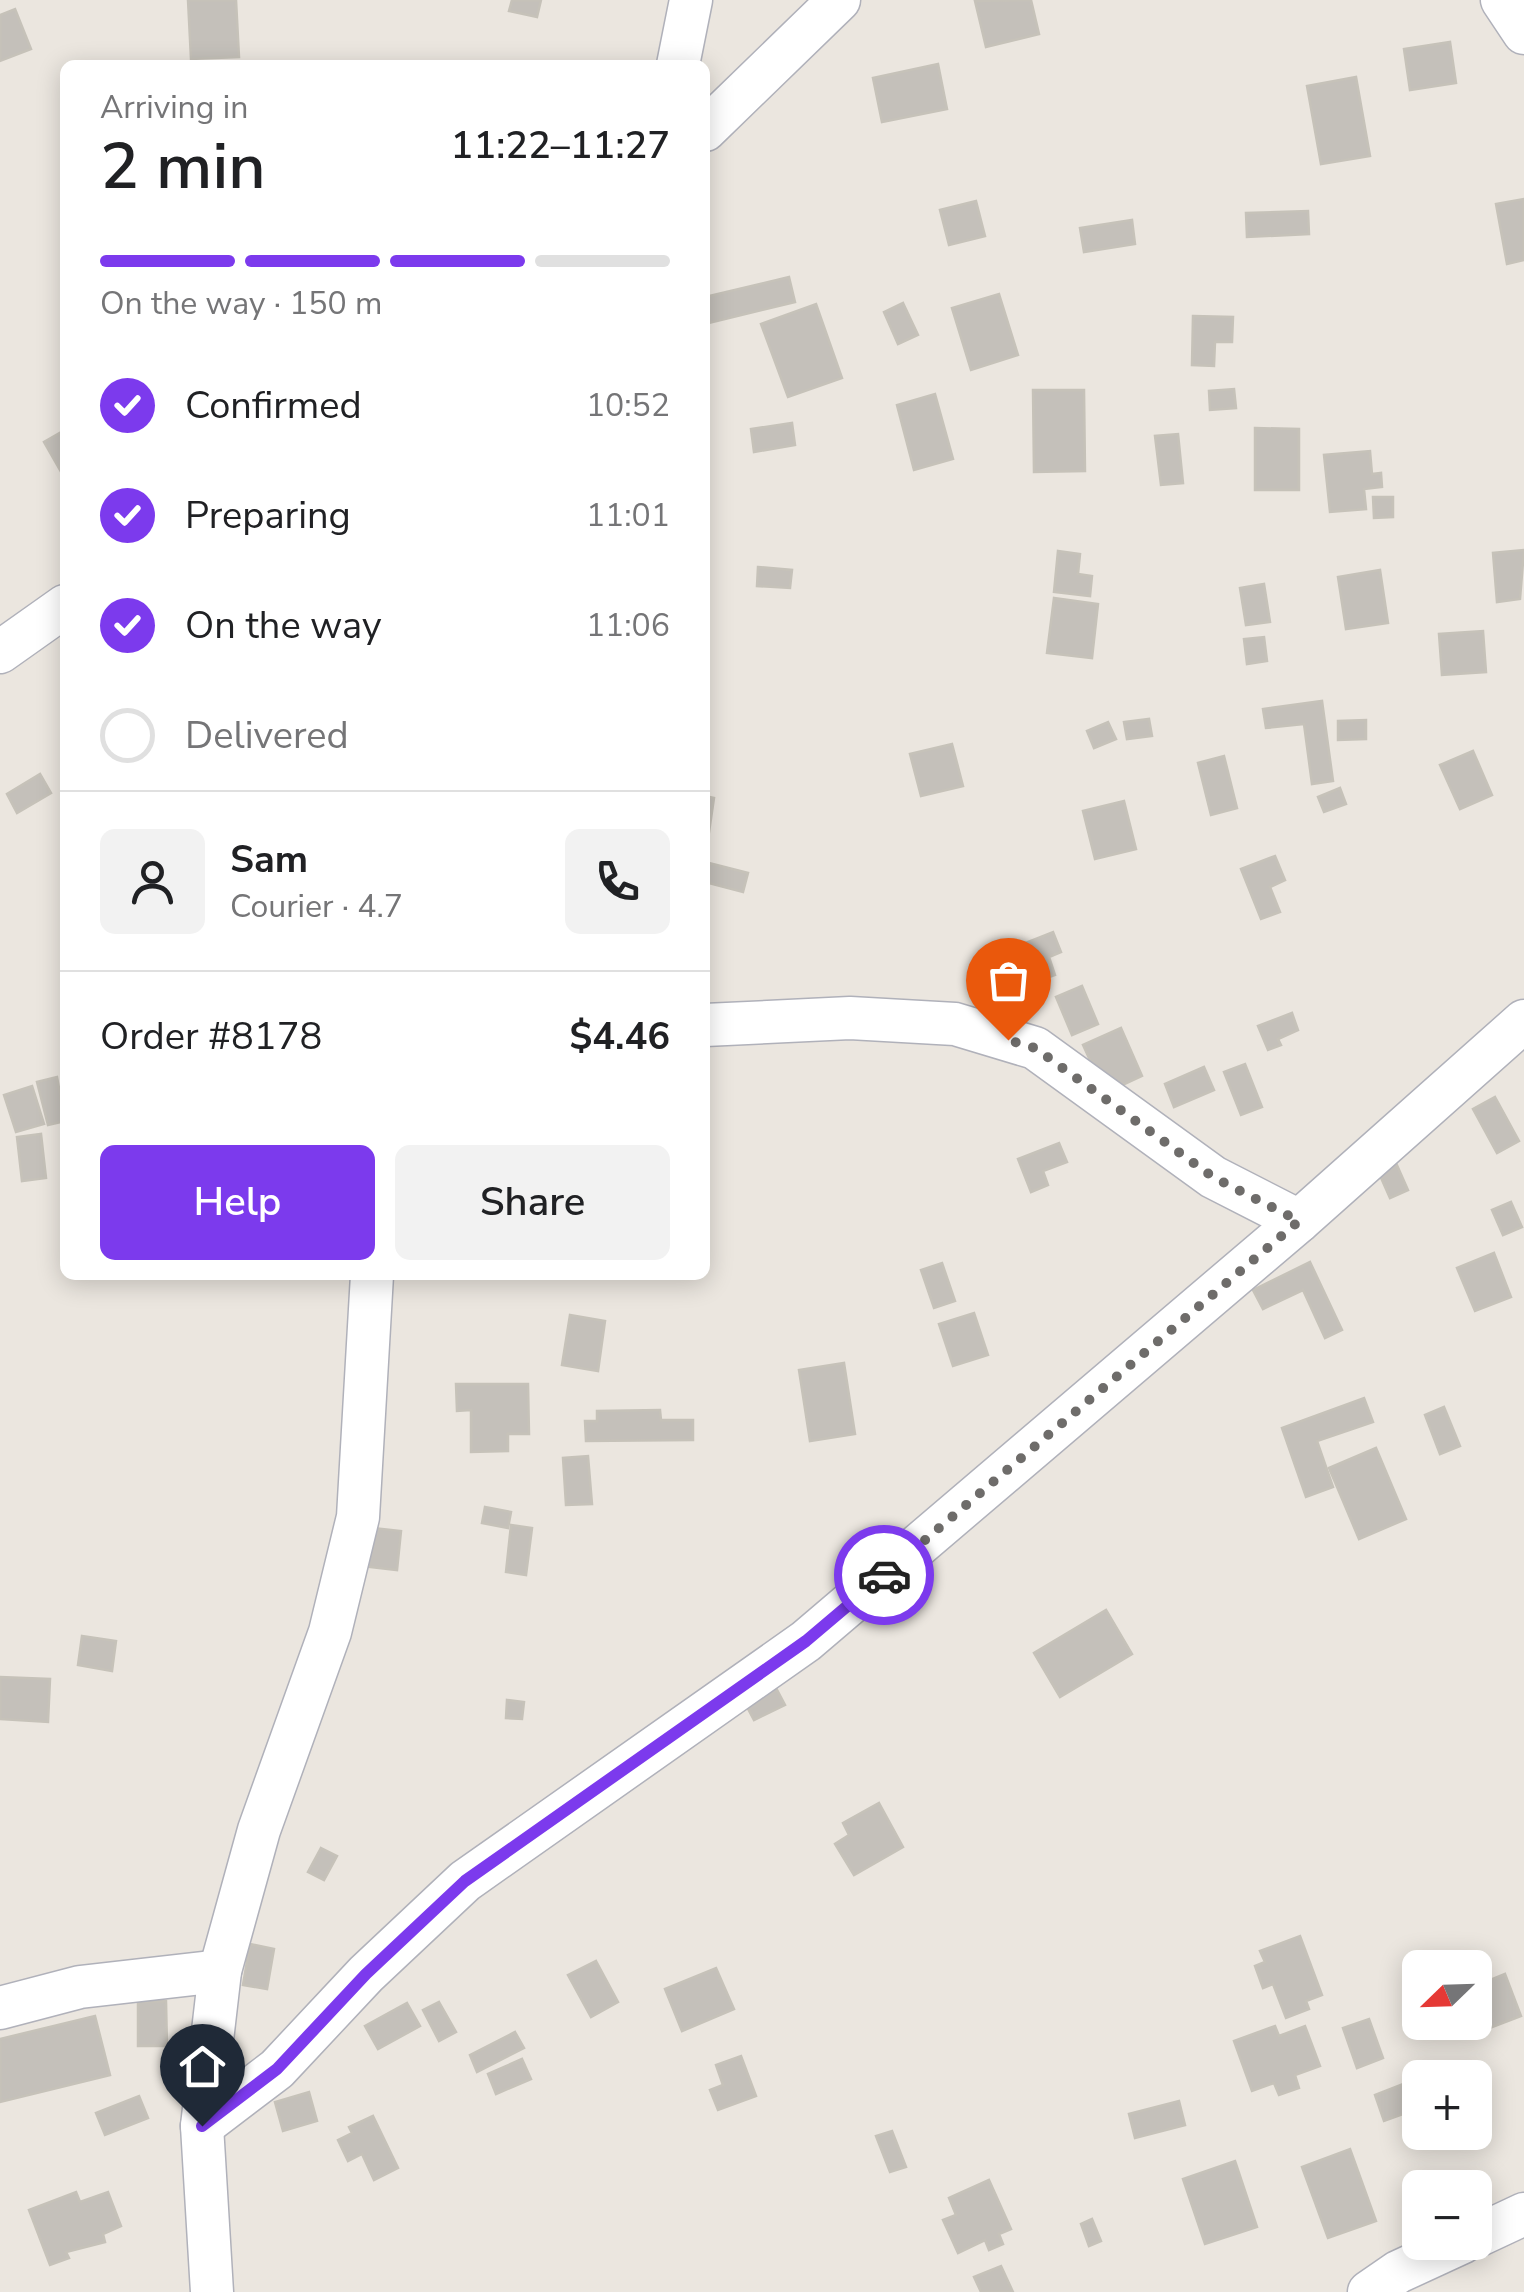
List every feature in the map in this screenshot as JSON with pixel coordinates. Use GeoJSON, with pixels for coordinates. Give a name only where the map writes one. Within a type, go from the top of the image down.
{"type":"FeatureCollection","features":[{"type":"Feature","properties":{"kind":"street"},"geometry":{"type":"LineString","coordinates":[[679,60],[692,0]]}},
{"type":"Feature","properties":{"kind":"street"},"geometry":{"type":"LineString","coordinates":[[710,125],[839,0]]}},
{"type":"Feature","properties":{"kind":"street"},"geometry":{"type":"LineString","coordinates":[[1502,0],[1524,33]]}},
{"type":"Feature","properties":{"kind":"street"},"geometry":{"type":"LineString","coordinates":[[0,652],[60,610]]}},
{"type":"Feature","properties":{"kind":"street"},"geometry":{"type":"LineString","coordinates":[[710,1025],[850,1018],[955,1024],[1035,1048],[1213,1177],[1299,1221]]}},
{"type":"Feature","properties":{"kind":"street"},"geometry":{"type":"LineString","coordinates":[[202,2126],[277,2069],[366,1974],[465,1881],[806,1641],[1299,1221],[1524,1021]]}},
{"type":"Feature","properties":{"kind":"street"},"geometry":{"type":"LineString","coordinates":[[212,2292],[202,2126],[220,1972],[259,1830],[330,1632],[358,1518],[372,1280]]}},
{"type":"Feature","properties":{"kind":"street"},"geometry":{"type":"LineString","coordinates":[[0,2008],[80,1987],[220,1972]]}},
{"type":"Feature","properties":{"kind":"street"},"geometry":{"type":"LineString","coordinates":[[1492,2229],[1524,2214]]}},
{"type":"Feature","properties":{"kind":"street"},"geometry":{"type":"LineString","coordinates":[[1370,2292],[1424,2260]]}},
{"type":"Feature","properties":{"kind":"building"},"geometry":{"type":"Polygon","coordinates":[[[188,0],[236,0],[239,57],[191,59],[188,0]]]}},
{"type":"Feature","properties":{"kind":"building"},"geometry":{"type":"Polygon","coordinates":[[[512,0],[541,0],[537,17],[509,11],[512,0]]]}},
{"type":"Feature","properties":{"kind":"building"},"geometry":{"type":"Polygon","coordinates":[[[1031,0],[1039,34],[986,47],[975,1],[1031,0]]]}},
{"type":"Feature","properties":{"kind":"building"},"geometry":{"type":"Polygon","coordinates":[[[15,9],[31,49],[0,61],[0,15],[15,9]]]}},
{"type":"Feature","properties":{"kind":"building"},"geometry":{"type":"Polygon","coordinates":[[[1450,42],[1456,83],[1410,90],[1404,49],[1450,42]]]}},
{"type":"Feature","properties":{"kind":"building"},"geometry":{"type":"Polygon","coordinates":[[[938,64],[947,109],[882,122],[873,78],[938,64]]]}},
{"type":"Feature","properties":{"kind":"building"},"geometry":{"type":"Polygon","coordinates":[[[1356,77],[1370,156],[1321,164],[1307,86],[1356,77]]]}},
{"type":"Feature","properties":{"kind":"building"},"geometry":{"type":"Polygon","coordinates":[[[1524,199],[1524,260],[1507,264],[1496,204],[1524,199]]]}},
{"type":"Feature","properties":{"kind":"building"},"geometry":{"type":"Polygon","coordinates":[[[976,201],[985,236],[949,245],[940,210],[976,201]]]}},
{"type":"Feature","properties":{"kind":"building"},"geometry":{"type":"Polygon","coordinates":[[[1308,211],[1309,234],[1247,237],[1246,213],[1308,211]]]}},
{"type":"Feature","properties":{"kind":"building"},"geometry":{"type":"Polygon","coordinates":[[[1132,220],[1135,244],[1084,252],[1080,228],[1132,220]]]}},
{"type":"Feature","properties":{"kind":"building"},"geometry":{"type":"Polygon","coordinates":[[[789,277],[795,302],[710,323],[710,296],[789,277]]]}},
{"type":"Feature","properties":{"kind":"building"},"geometry":{"type":"Polygon","coordinates":[[[999,294],[1018,355],[971,370],[952,308],[999,294]]]}},
{"type":"Feature","properties":{"kind":"building"},"geometry":{"type":"Polygon","coordinates":[[[903,303],[918,335],[898,344],[884,312],[903,303]]]}},
{"type":"Feature","properties":{"kind":"building"},"geometry":{"type":"Polygon","coordinates":[[[816,304],[842,378],[788,397],[761,324],[816,304]]]}},
{"type":"Feature","properties":{"kind":"building"},"geometry":{"type":"Polygon","coordinates":[[[1193,316],[1233,317],[1232,342],[1215,342],[1214,366],[1192,365],[1193,316]]]}},
{"type":"Feature","properties":{"kind":"building"},"geometry":{"type":"Polygon","coordinates":[[[1234,389],[1236,408],[1210,410],[1209,391],[1234,389]]]}},
{"type":"Feature","properties":{"kind":"building"},"geometry":{"type":"Polygon","coordinates":[[[1033,390],[1084,390],[1085,471],[1034,472],[1033,390]]]}},
{"type":"Feature","properties":{"kind":"building"},"geometry":{"type":"Polygon","coordinates":[[[935,394],[953,459],[914,470],[897,405],[935,394]]]}},
{"type":"Feature","properties":{"kind":"building"},"geometry":{"type":"Polygon","coordinates":[[[792,423],[795,445],[754,452],[751,429],[792,423]]]}},
{"type":"Feature","properties":{"kind":"building"},"geometry":{"type":"Polygon","coordinates":[[[1255,428],[1299,429],[1299,490],[1255,490],[1255,428]]]}},
{"type":"Feature","properties":{"kind":"building"},"geometry":{"type":"Polygon","coordinates":[[[60,433],[60,470],[44,442],[60,433]]]}},
{"type":"Feature","properties":{"kind":"building"},"geometry":{"type":"Polygon","coordinates":[[[1178,434],[1183,483],[1161,485],[1155,436],[1178,434]]]}},
{"type":"Feature","properties":{"kind":"building"},"geometry":{"type":"Polygon","coordinates":[[[1370,451],[1372,474],[1381,473],[1382,487],[1364,489],[1366,509],[1330,512],[1324,455],[1370,451]]]}},
{"type":"Feature","properties":{"kind":"building"},"geometry":{"type":"Polygon","coordinates":[[[1373,497],[1393,497],[1393,517],[1374,518],[1373,497]]]}},
{"type":"Feature","properties":{"kind":"building"},"geometry":{"type":"Polygon","coordinates":[[[1524,550],[1520,599],[1497,602],[1493,553],[1524,550]]]}},
{"type":"Feature","properties":{"kind":"building"},"geometry":{"type":"Polygon","coordinates":[[[1058,551],[1080,554],[1078,574],[1092,576],[1090,596],[1054,592],[1058,551]]]}},
{"type":"Feature","properties":{"kind":"building"},"geometry":{"type":"Polygon","coordinates":[[[758,567],[792,570],[790,588],[757,586],[758,567]]]}},
{"type":"Feature","properties":{"kind":"building"},"geometry":{"type":"Polygon","coordinates":[[[1380,570],[1388,623],[1346,629],[1338,577],[1380,570]]]}},
{"type":"Feature","properties":{"kind":"building"},"geometry":{"type":"Polygon","coordinates":[[[1264,584],[1270,622],[1246,625],[1240,588],[1264,584]]]}},
{"type":"Feature","properties":{"kind":"building"},"geometry":{"type":"Polygon","coordinates":[[[1054,598],[1098,604],[1092,658],[1047,653],[1054,598]]]}},
{"type":"Feature","properties":{"kind":"building"},"geometry":{"type":"Polygon","coordinates":[[[1483,631],[1486,672],[1442,675],[1439,634],[1483,631]]]}},
{"type":"Feature","properties":{"kind":"building"},"geometry":{"type":"Polygon","coordinates":[[[1264,637],[1267,661],[1247,664],[1244,639],[1264,637]]]}},
{"type":"Feature","properties":{"kind":"building"},"geometry":{"type":"Polygon","coordinates":[[[1322,701],[1333,781],[1312,784],[1304,724],[1266,728],[1263,709],[1322,701]]]}},
{"type":"Feature","properties":{"kind":"building"},"geometry":{"type":"Polygon","coordinates":[[[1149,719],[1152,736],[1127,739],[1124,722],[1149,719]]]}},
{"type":"Feature","properties":{"kind":"building"},"geometry":{"type":"Polygon","coordinates":[[[1366,720],[1366,739],[1338,740],[1338,721],[1366,720]]]}},
{"type":"Feature","properties":{"kind":"building"},"geometry":{"type":"Polygon","coordinates":[[[1108,722],[1116,739],[1094,748],[1087,731],[1108,722]]]}},
{"type":"Feature","properties":{"kind":"building"},"geometry":{"type":"Polygon","coordinates":[[[952,744],[963,786],[921,796],[910,754],[952,744]]]}},
{"type":"Feature","properties":{"kind":"building"},"geometry":{"type":"Polygon","coordinates":[[[1473,751],[1492,795],[1460,809],[1440,765],[1473,751]]]}},
{"type":"Feature","properties":{"kind":"building"},"geometry":{"type":"Polygon","coordinates":[[[1224,756],[1237,808],[1211,815],[1198,763],[1224,756]]]}},
{"type":"Feature","properties":{"kind":"building"},"geometry":{"type":"Polygon","coordinates":[[[40,774],[51,793],[17,813],[7,794],[40,774]]]}},
{"type":"Feature","properties":{"kind":"building"},"geometry":{"type":"Polygon","coordinates":[[[1340,788],[1346,804],[1324,812],[1318,797],[1340,788]]]}},
{"type":"Feature","properties":{"kind":"building"},"geometry":{"type":"Polygon","coordinates":[[[1124,801],[1136,849],[1095,859],[1083,811],[1124,801]]]}},
{"type":"Feature","properties":{"kind":"building"},"geometry":{"type":"Polygon","coordinates":[[[1275,856],[1285,880],[1270,887],[1280,912],[1261,919],[1241,869],[1275,856]]]}},
{"type":"Feature","properties":{"kind":"building"},"geometry":{"type":"Polygon","coordinates":[[[710,863],[748,873],[743,892],[710,883],[710,863]]]}},
{"type":"Feature","properties":{"kind":"building"},"geometry":{"type":"Polygon","coordinates":[[[1053,932],[1061,952],[1049,957],[1055,975],[1038,981],[1023,944],[1053,932]]]}},
{"type":"Feature","properties":{"kind":"building"},"geometry":{"type":"Polygon","coordinates":[[[1005,941],[1019,974],[999,982],[986,949],[1005,941]]]}},
{"type":"Feature","properties":{"kind":"building"},"geometry":{"type":"Polygon","coordinates":[[[1082,986],[1098,1024],[1072,1035],[1056,997],[1082,986]]]}},
{"type":"Feature","properties":{"kind":"building"},"geometry":{"type":"Polygon","coordinates":[[[1292,1013],[1298,1030],[1278,1039],[1281,1045],[1268,1050],[1258,1026],[1292,1013]]]}},
{"type":"Feature","properties":{"kind":"building"},"geometry":{"type":"Polygon","coordinates":[[[1121,1028],[1142,1076],[1105,1093],[1083,1045],[1121,1028]]]}},
{"type":"Feature","properties":{"kind":"building"},"geometry":{"type":"Polygon","coordinates":[[[1245,1064],[1262,1107],[1241,1115],[1224,1072],[1245,1064]]]}},
{"type":"Feature","properties":{"kind":"building"},"geometry":{"type":"Polygon","coordinates":[[[1204,1067],[1214,1090],[1174,1107],[1165,1084],[1204,1067]]]}},
{"type":"Feature","properties":{"kind":"building"},"geometry":{"type":"Polygon","coordinates":[[[57,1077],[60,1122],[48,1125],[37,1082],[57,1077]]]}},
{"type":"Feature","properties":{"kind":"building"},"geometry":{"type":"Polygon","coordinates":[[[32,1086],[44,1124],[16,1132],[4,1095],[32,1086]]]}},
{"type":"Feature","properties":{"kind":"building"},"geometry":{"type":"Polygon","coordinates":[[[1495,1097],[1519,1141],[1497,1153],[1473,1109],[1495,1097]]]}},
{"type":"Feature","properties":{"kind":"building"},"geometry":{"type":"Polygon","coordinates":[[[41,1134],[46,1178],[22,1181],[17,1137],[41,1134]]]}},
{"type":"Feature","properties":{"kind":"building"},"geometry":{"type":"Polygon","coordinates":[[[1059,1143],[1067,1162],[1043,1171],[1048,1185],[1031,1192],[1018,1159],[1059,1143]]]}},
{"type":"Feature","properties":{"kind":"building"},"geometry":{"type":"Polygon","coordinates":[[[1396,1163],[1408,1190],[1390,1198],[1378,1171],[1396,1163]]]}},
{"type":"Feature","properties":{"kind":"building"},"geometry":{"type":"Polygon","coordinates":[[[1511,1202],[1522,1227],[1503,1235],[1492,1210],[1511,1202]]]}},
{"type":"Feature","properties":{"kind":"building"},"geometry":{"type":"Polygon","coordinates":[[[1494,1253],[1511,1297],[1475,1311],[1457,1268],[1494,1253]]]}},
{"type":"Feature","properties":{"kind":"building"},"geometry":{"type":"Polygon","coordinates":[[[1310,1262],[1342,1330],[1325,1338],[1303,1290],[1263,1309],[1253,1290],[1310,1262]]]}},
{"type":"Feature","properties":{"kind":"building"},"geometry":{"type":"Polygon","coordinates":[[[942,1263],[955,1301],[934,1308],[921,1270],[942,1263]]]}},
{"type":"Feature","properties":{"kind":"building"},"geometry":{"type":"Polygon","coordinates":[[[974,1313],[988,1355],[953,1366],[939,1324],[974,1313]]]}},
{"type":"Feature","properties":{"kind":"building"},"geometry":{"type":"Polygon","coordinates":[[[570,1315],[605,1321],[598,1371],[562,1365],[570,1315]]]}},
{"type":"Feature","properties":{"kind":"building"},"geometry":{"type":"Polygon","coordinates":[[[844,1363],[855,1434],[810,1441],[799,1370],[844,1363]]]}},
{"type":"Feature","properties":{"kind":"building"},"geometry":{"type":"Polygon","coordinates":[[[456,1384],[528,1384],[529,1434],[508,1434],[508,1451],[471,1452],[471,1410],[457,1411],[456,1384]]]}},
{"type":"Feature","properties":{"kind":"building"},"geometry":{"type":"Polygon","coordinates":[[[1364,1398],[1373,1422],[1317,1441],[1333,1487],[1306,1497],[1282,1428],[1364,1398]]]}},
{"type":"Feature","properties":{"kind":"building"},"geometry":{"type":"Polygon","coordinates":[[[1444,1407],[1460,1446],[1440,1454],[1425,1415],[1444,1407]]]}},
{"type":"Feature","properties":{"kind":"building"},"geometry":{"type":"Polygon","coordinates":[[[660,1410],[661,1420],[693,1420],[693,1440],[586,1441],[585,1421],[597,1421],[597,1411],[660,1410]]]}},
{"type":"Feature","properties":{"kind":"building"},"geometry":{"type":"Polygon","coordinates":[[[1376,1448],[1406,1519],[1359,1539],[1329,1468],[1376,1448]]]}},
{"type":"Feature","properties":{"kind":"building"},"geometry":{"type":"Polygon","coordinates":[[[588,1456],[592,1504],[566,1505],[563,1458],[588,1456]]]}},
{"type":"Feature","properties":{"kind":"building"},"geometry":{"type":"Polygon","coordinates":[[[485,1507],[511,1512],[508,1528],[482,1523],[485,1507]]]}},
{"type":"Feature","properties":{"kind":"building"},"geometry":{"type":"Polygon","coordinates":[[[511,1525],[532,1528],[526,1575],[506,1572],[511,1525]]]}},
{"type":"Feature","properties":{"kind":"building"},"geometry":{"type":"Polygon","coordinates":[[[364,1527],[401,1531],[397,1570],[361,1566],[364,1527]]]}},
{"type":"Feature","properties":{"kind":"building"},"geometry":{"type":"Polygon","coordinates":[[[1106,1610],[1132,1654],[1060,1697],[1034,1653],[1106,1610]]]}},
{"type":"Feature","properties":{"kind":"building"},"geometry":{"type":"Polygon","coordinates":[[[82,1636],[116,1641],[112,1671],[78,1665],[82,1636]]]}},
{"type":"Feature","properties":{"kind":"building"},"geometry":{"type":"Polygon","coordinates":[[[0,1677],[50,1679],[48,1722],[0,1719],[0,1677]]]}},
{"type":"Feature","properties":{"kind":"building"},"geometry":{"type":"Polygon","coordinates":[[[775,1686],[785,1705],[754,1720],[744,1701],[775,1686]]]}},
{"type":"Feature","properties":{"kind":"building"},"geometry":{"type":"Polygon","coordinates":[[[507,1700],[524,1702],[522,1719],[506,1718],[507,1700]]]}},
{"type":"Feature","properties":{"kind":"building"},"geometry":{"type":"Polygon","coordinates":[[[879,1803],[903,1847],[854,1875],[835,1844],[849,1835],[843,1823],[879,1803]]]}},
{"type":"Feature","properties":{"kind":"building"},"geometry":{"type":"Polygon","coordinates":[[[321,1848],[337,1856],[324,1880],[308,1872],[321,1848]]]}},
{"type":"Feature","properties":{"kind":"building"},"geometry":{"type":"Polygon","coordinates":[[[1300,1936],[1322,1995],[1306,2001],[1309,2009],[1286,2018],[1273,1984],[1263,1988],[1255,1966],[1265,1962],[1260,1951],[1300,1936]]]}},
{"type":"Feature","properties":{"kind":"building"},"geometry":{"type":"Polygon","coordinates":[[[250,1944],[274,1949],[267,1989],[243,1985],[250,1944]]]}},
{"type":"Feature","properties":{"kind":"building"},"geometry":{"type":"Polygon","coordinates":[[[596,1961],[618,2002],[591,2017],[568,1975],[596,1961]]]}},
{"type":"Feature","properties":{"kind":"building"},"geometry":{"type":"Polygon","coordinates":[[[716,1968],[734,2009],[682,2031],[665,1989],[716,1968]]]}},
{"type":"Feature","properties":{"kind":"building"},"geometry":{"type":"Polygon","coordinates":[[[1505,1974],[1521,2016],[1492,2027],[1492,1979],[1505,1974]]]}},
{"type":"Feature","properties":{"kind":"building"},"geometry":{"type":"Polygon","coordinates":[[[138,2001],[166,2001],[167,2046],[138,2046],[138,2001]]]}},
{"type":"Feature","properties":{"kind":"building"},"geometry":{"type":"Polygon","coordinates":[[[439,2002],[456,2032],[439,2041],[423,2010],[439,2002]]]}},
{"type":"Feature","properties":{"kind":"building"},"geometry":{"type":"Polygon","coordinates":[[[407,2003],[420,2026],[378,2049],[365,2026],[407,2003]]]}},
{"type":"Feature","properties":{"kind":"building"},"geometry":{"type":"Polygon","coordinates":[[[95,2016],[110,2075],[0,2102],[0,2039],[95,2016]]]}},
{"type":"Feature","properties":{"kind":"building"},"geometry":{"type":"Polygon","coordinates":[[[1369,2019],[1383,2058],[1357,2068],[1343,2028],[1369,2019]]]}},
{"type":"Feature","properties":{"kind":"building"},"geometry":{"type":"Polygon","coordinates":[[[1275,2026],[1279,2036],[1305,2026],[1320,2066],[1295,2075],[1299,2088],[1279,2095],[1274,2083],[1252,2091],[1234,2041],[1275,2026]]]}},
{"type":"Feature","properties":{"kind":"building"},"geometry":{"type":"Polygon","coordinates":[[[515,2032],[524,2048],[477,2072],[470,2055],[515,2032]]]}},
{"type":"Feature","properties":{"kind":"building"},"geometry":{"type":"Polygon","coordinates":[[[741,2056],[756,2096],[718,2110],[710,2090],[723,2085],[716,2065],[741,2056]]]}},
{"type":"Feature","properties":{"kind":"building"},"geometry":{"type":"Polygon","coordinates":[[[522,2059],[531,2079],[496,2094],[488,2074],[522,2059]]]}},
{"type":"Feature","properties":{"kind":"building"},"geometry":{"type":"Polygon","coordinates":[[[1402,2084],[1402,2114],[1384,2121],[1375,2095],[1402,2084]]]}},
{"type":"Feature","properties":{"kind":"building"},"geometry":{"type":"Polygon","coordinates":[[[309,2092],[317,2121],[283,2131],[275,2102],[309,2092]]]}},
{"type":"Feature","properties":{"kind":"building"},"geometry":{"type":"Polygon","coordinates":[[[139,2096],[148,2118],[105,2135],[96,2113],[139,2096]]]}},
{"type":"Feature","properties":{"kind":"building"},"geometry":{"type":"Polygon","coordinates":[[[1179,2101],[1185,2125],[1135,2138],[1129,2114],[1179,2101]]]}},
{"type":"Feature","properties":{"kind":"building"},"geometry":{"type":"Polygon","coordinates":[[[373,2116],[398,2168],[374,2180],[362,2154],[348,2161],[338,2140],[352,2133],[349,2127],[373,2116]]]}},
{"type":"Feature","properties":{"kind":"building"},"geometry":{"type":"Polygon","coordinates":[[[892,2131],[906,2167],[890,2172],[876,2136],[892,2131]]]}},
{"type":"Feature","properties":{"kind":"building"},"geometry":{"type":"Polygon","coordinates":[[[1350,2149],[1376,2221],[1328,2238],[1302,2167],[1350,2149]]]}},
{"type":"Feature","properties":{"kind":"building"},"geometry":{"type":"Polygon","coordinates":[[[1235,2161],[1257,2227],[1205,2244],[1183,2179],[1235,2161]]]}},
{"type":"Feature","properties":{"kind":"building"},"geometry":{"type":"Polygon","coordinates":[[[989,2180],[1011,2229],[999,2234],[1003,2244],[989,2250],[985,2240],[958,2253],[943,2220],[956,2215],[949,2198],[989,2180]]]}},
{"type":"Feature","properties":{"kind":"building"},"geometry":{"type":"Polygon","coordinates":[[[76,2192],[80,2202],[108,2192],[121,2226],[103,2234],[105,2242],[66,2252],[69,2258],[50,2265],[29,2210],[76,2192]]]}},
{"type":"Feature","properties":{"kind":"building"},"geometry":{"type":"Polygon","coordinates":[[[1092,2219],[1101,2241],[1089,2246],[1081,2224],[1092,2219]]]}},
{"type":"Feature","properties":{"kind":"building"},"geometry":{"type":"Polygon","coordinates":[[[1001,2266],[1013,2292],[981,2292],[974,2277],[1001,2266]]]}},
{"type":"Feature","properties":{"kind":"way so far"},"geometry":{"type":"LineString","coordinates":[[884,1575],[1299,1221],[1213,1177],[1035,1048],[1008,1040]]}},
{"type":"Feature","properties":{"kind":"route"},"geometry":{"type":"LineString","coordinates":[[202,2126],[277,2069],[366,1974],[465,1881],[806,1641],[884,1575]]}}]}
